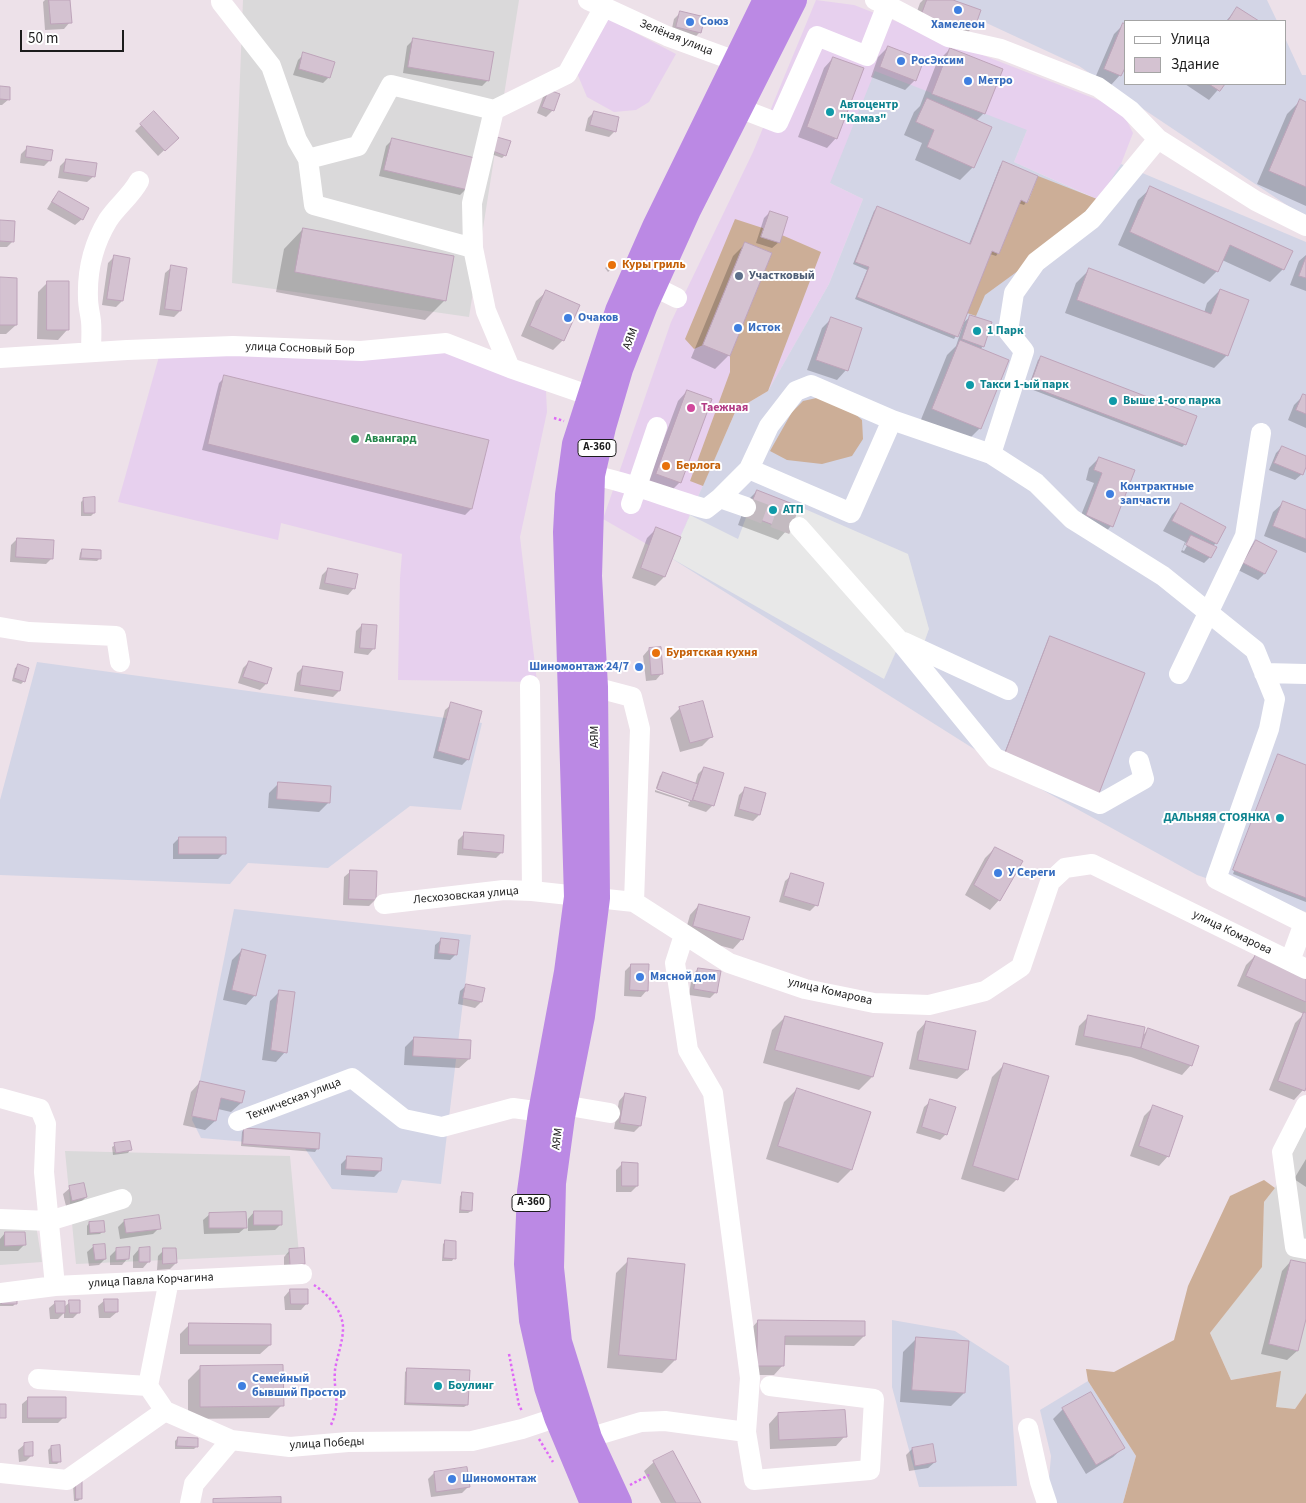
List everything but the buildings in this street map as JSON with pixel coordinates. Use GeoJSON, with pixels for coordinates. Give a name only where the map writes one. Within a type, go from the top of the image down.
{"type":"FeatureCollection","features":[{"type":"Feature","properties":{"kind":"highway","name":"АЯМ"},"geometry":{"type":"LineString","coordinates":[[594,1503],[558,1417],[548,1387],[533,1320],[528,1264],[531,1192],[552,1109],[581,1016],[594,688],[588,576],[590,475],[602,427],[620,369],[653,286],[687,210],[739,108],[747,66],[767,0]]}},
{"type":"Feature","properties":{"kind":"highway","name":"АЯМ"},"geometry":{"type":"LineString","coordinates":[[587,897],[567,532],[569,495],[576,444],[619,311],[656,226],[747,66],[793,0]]}},
{"type":"Feature","properties":{"kind":"highway","name":"АЯМ"},"geometry":{"type":"LineString","coordinates":[[552,1109],[550,1268],[558,1342],[573,1396],[588,1438],[618,1503]]}},
{"type":"Feature","properties":{"kind":"street"},"geometry":{"type":"LineString","coordinates":[[221,0],[271,66],[297,140],[308,158],[314,205],[473,248]]}},
{"type":"Feature","properties":{"kind":"street"},"geometry":{"type":"LineString","coordinates":[[308,158],[358,146],[391,85],[494,110],[568,74],[596,2]]}},
{"type":"Feature","properties":{"kind":"street","name":"Зелёная улица"},"geometry":{"type":"LineString","coordinates":[[596,2],[667,36],[747,66]]}},
{"type":"Feature","properties":{"kind":"street"},"geometry":{"type":"LineString","coordinates":[[739,108],[778,123],[817,36],[866,56],[881,2],[910,7],[948,37],[1001,49],[1098,86],[1130,110],[1158,139],[1256,201],[1306,226]]}},
{"type":"Feature","properties":{"kind":"street"},"geometry":{"type":"LineString","coordinates":[[494,110],[472,203],[473,248],[486,311],[510,368]]}},
{"type":"Feature","properties":{"kind":"street"},"geometry":{"type":"LineString","coordinates":[[991,454],[1024,351],[1008,331],[1014,293],[1036,262],[1092,219],[1158,139]]}},
{"type":"Feature","properties":{"kind":"street"},"geometry":{"type":"LineString","coordinates":[[91,352],[91,322],[88,298],[91,263],[97,241],[115,208],[134,190],[139,181]]}},
{"type":"Feature","properties":{"kind":"street"},"geometry":{"type":"LineString","coordinates":[[653,286],[677,298]]}},
{"type":"Feature","properties":{"kind":"street","name":"улица Сосновый Бор"},"geometry":{"type":"LineString","coordinates":[[0,358],[233,346],[361,351],[446,343],[510,368],[591,396]]}},
{"type":"Feature","properties":{"kind":"street"},"geometry":{"type":"LineString","coordinates":[[590,475],[614,480],[634,496],[706,509],[749,469],[769,426],[796,391],[812,385],[892,420],[991,454],[1036,483],[1072,518],[1163,576],[1255,650],[1275,699],[1269,729],[1216,878],[1304,923],[1298,965]]}},
{"type":"Feature","properties":{"kind":"street"},"geometry":{"type":"LineString","coordinates":[[749,469],[851,513],[892,420]]}},
{"type":"Feature","properties":{"kind":"street"},"geometry":{"type":"LineString","coordinates":[[634,496],[657,427]]}},
{"type":"Feature","properties":{"kind":"street"},"geometry":{"type":"LineString","coordinates":[[1178,674],[1245,536],[1261,433]]}},
{"type":"Feature","properties":{"kind":"street"},"geometry":{"type":"LineString","coordinates":[[720,498],[746,507]]}},
{"type":"Feature","properties":{"kind":"street"},"geometry":{"type":"LineString","coordinates":[[799,527],[898,639],[995,758],[1100,804],[1144,779],[1139,761]]}},
{"type":"Feature","properties":{"kind":"street"},"geometry":{"type":"LineString","coordinates":[[0,627],[29,632],[116,636],[120,662]]}},
{"type":"Feature","properties":{"kind":"street"},"geometry":{"type":"LineString","coordinates":[[898,639],[1008,690]]}},
{"type":"Feature","properties":{"kind":"street"},"geometry":{"type":"LineString","coordinates":[[1264,673],[1306,674]]}},
{"type":"Feature","properties":{"kind":"street"},"geometry":{"type":"LineString","coordinates":[[530,685],[532,891]]}},
{"type":"Feature","properties":{"kind":"street"},"geometry":{"type":"LineString","coordinates":[[594,688],[632,697],[640,729],[634,902]]}},
{"type":"Feature","properties":{"kind":"street","name":"улица Комарова"},"geometry":{"type":"LineString","coordinates":[[634,902],[729,963],[805,989],[874,1003],[929,1005],[985,991],[1021,967],[1050,882],[1065,868],[1092,864],[1298,965]]}},
{"type":"Feature","properties":{"kind":"street","name":"Лесхозовская улица"},"geometry":{"type":"LineString","coordinates":[[384,904],[504,890],[532,891],[634,902]]}},
{"type":"Feature","properties":{"kind":"street"},"geometry":{"type":"LineString","coordinates":[[684,935],[675,963],[688,1050],[713,1093],[750,1378],[746,1432],[754,1480],[870,1470],[874,1399],[770,1386]]}},
{"type":"Feature","properties":{"kind":"street","name":"Техническая улица"},"geometry":{"type":"LineString","coordinates":[[238,1121],[352,1078],[404,1118],[442,1127],[513,1108],[552,1109]]}},
{"type":"Feature","properties":{"kind":"street"},"geometry":{"type":"LineString","coordinates":[[0,1098],[40,1109],[46,1124],[44,1172],[55,1286]]}},
{"type":"Feature","properties":{"kind":"street"},"geometry":{"type":"LineString","coordinates":[[1306,1105],[1282,1152],[1295,1246],[1306,1249]]}},
{"type":"Feature","properties":{"kind":"street"},"geometry":{"type":"LineString","coordinates":[[552,1109],[610,1114]]}},
{"type":"Feature","properties":{"kind":"street"},"geometry":{"type":"LineString","coordinates":[[0,1219],[49,1220],[122,1199]]}},
{"type":"Feature","properties":{"kind":"street","name":"улица Павла Корчагина"},"geometry":{"type":"LineString","coordinates":[[0,1293],[55,1286],[302,1274]]}},
{"type":"Feature","properties":{"kind":"street"},"geometry":{"type":"LineString","coordinates":[[0,1474],[66,1480],[165,1411],[148,1386],[169,1280]]}},
{"type":"Feature","properties":{"kind":"street"},"geometry":{"type":"LineString","coordinates":[[38,1379],[148,1386]]}},
{"type":"Feature","properties":{"kind":"street","name":"улица Победы"},"geometry":{"type":"LineString","coordinates":[[165,1411],[231,1440],[290,1447],[367,1442],[472,1441],[522,1429],[558,1417]]}},
{"type":"Feature","properties":{"kind":"street"},"geometry":{"type":"LineString","coordinates":[[588,1438],[641,1422],[665,1421],[746,1432]]}},
{"type":"Feature","properties":{"kind":"street"},"geometry":{"type":"LineString","coordinates":[[1028,1428],[1040,1482],[1047,1503]]}},
{"type":"Feature","properties":{"kind":"street"},"geometry":{"type":"LineString","coordinates":[[190,1503],[194,1484],[231,1440]]}},
{"type":"Feature","properties":{"kind":"path"},"geometry":{"type":"LineString","coordinates":[[302,1274],[310,1283],[334,1302],[343,1327],[335,1372],[338,1399],[335,1416],[321,1444]]}},
{"type":"Feature","properties":{"kind":"shaded area"},"geometry":{"type":"Polygon","coordinates":[[[243,0],[519,0],[469,317],[232,283],[243,0]]]}},
{"type":"Feature","properties":{"kind":"shaded area"},"geometry":{"type":"Polygon","coordinates":[[[816,0],[854,5],[1106,103],[1125,117],[1133,133],[1121,164],[1099,200],[1014,162],[1027,130],[830,183],[863,199],[829,284],[768,391],[736,410],[671,558],[603,519],[671,322],[753,152],[816,0]]]}},
{"type":"Feature","properties":{"kind":"shaded area"},"geometry":{"type":"Polygon","coordinates":[[[937,0],[1267,0],[1277,20],[1124,20],[1124,85],[1286,85],[1286,40],[1302,75],[1306,75],[1306,218],[1079,66],[937,0]]]}},
{"type":"Feature","properties":{"kind":"shaded area"},"geometry":{"type":"Polygon","coordinates":[[[607,18],[676,54],[649,102],[636,110],[614,112],[587,97],[577,73],[607,18]]]}},
{"type":"Feature","properties":{"kind":"shaded area"},"geometry":{"type":"Polygon","coordinates":[[[875,71],[1027,130],[1014,162],[1098,200],[1121,164],[1306,242],[1306,912],[1197,875],[1017,776],[671,558],[736,410],[768,391],[829,284],[863,199],[830,183],[875,71]]]}},
{"type":"Feature","properties":{"kind":"shaded area"},"geometry":{"type":"Polygon","coordinates":[[[1038,176],[1097,199],[1076,222],[1022,268],[985,295],[976,316],[967,313],[992,251],[999,254],[1021,200],[1028,202],[1038,176]]]}},
{"type":"Feature","properties":{"kind":"shaded area"},"geometry":{"type":"Polygon","coordinates":[[[735,219],[775,232],[821,252],[768,391],[736,410],[703,486],[690,481],[730,372],[730,356],[772,253],[745,242],[703,345],[694,349],[685,339],[735,219]]]}},
{"type":"Feature","properties":{"kind":"shaded area"},"geometry":{"type":"Polygon","coordinates":[[[453,349],[546,391],[547,412],[520,537],[537,682],[398,680],[402,554],[281,523],[278,540],[118,502],[160,353],[453,349]]]}},
{"type":"Feature","properties":{"kind":"shaded area"},"geometry":{"type":"Polygon","coordinates":[[[821,397],[845,405],[862,420],[863,439],[852,456],[822,464],[787,460],[770,451],[792,412],[803,401],[821,397]]]}},
{"type":"Feature","properties":{"kind":"shaded area"},"geometry":{"type":"Polygon","coordinates":[[[798,506],[908,554],[929,629],[920,654],[898,647],[884,679],[671,558],[690,515],[738,539],[747,515],[789,531],[798,506]]]}},
{"type":"Feature","properties":{"kind":"shaded area"},"geometry":{"type":"Polygon","coordinates":[[[37,662],[482,723],[461,810],[410,806],[328,868],[248,863],[230,884],[0,875],[0,800],[37,662]]]}},
{"type":"Feature","properties":{"kind":"shaded area"},"geometry":{"type":"Polygon","coordinates":[[[234,909],[471,935],[441,1184],[402,1180],[397,1193],[332,1189],[304,1147],[201,1138],[192,1120],[234,909]]]}},
{"type":"Feature","properties":{"kind":"shaded area"},"geometry":{"type":"Polygon","coordinates":[[[1306,1126],[1306,1393],[1295,1409],[1276,1407],[1280,1371],[1231,1380],[1210,1333],[1261,1267],[1264,1202],[1275,1188],[1306,1126]]]}},
{"type":"Feature","properties":{"kind":"shaded area"},"geometry":{"type":"Polygon","coordinates":[[[65,1151],[290,1156],[299,1254],[76,1264],[65,1151]]]}},
{"type":"Feature","properties":{"kind":"shaded area"},"geometry":{"type":"Polygon","coordinates":[[[1264,1180],[1275,1188],[1264,1202],[1262,1267],[1210,1333],[1231,1380],[1281,1371],[1276,1407],[1295,1409],[1306,1393],[1306,1503],[1123,1503],[1136,1456],[1088,1381],[1086,1369],[1114,1372],[1174,1340],[1188,1286],[1230,1196],[1264,1180]]]}},
{"type":"Feature","properties":{"kind":"shaded area"},"geometry":{"type":"Polygon","coordinates":[[[34,1213],[42,1262],[0,1265],[0,1215],[34,1213]]]}},
{"type":"Feature","properties":{"kind":"shaded area"},"geometry":{"type":"Polygon","coordinates":[[[892,1320],[955,1331],[1009,1366],[1017,1486],[919,1487],[892,1387],[892,1320]]]}},
{"type":"Feature","properties":{"kind":"shaded area"},"geometry":{"type":"Polygon","coordinates":[[[1088,1381],[1136,1456],[1123,1503],[1055,1503],[1049,1479],[1051,1456],[1040,1410],[1088,1381]]]}},
{"type":"Feature","properties":{"kind":"tunnel"},"geometry":{"type":"LineString","coordinates":[[746,507],[799,527]]}},
{"type":"Feature","properties":{"kind":"place","name":"Хамелеон"},"geometry":{"type":"Point","coordinates":[958,10]}},
{"type":"Feature","properties":{"kind":"place","name":"Союз"},"geometry":{"type":"Point","coordinates":[690,22]}},
{"type":"Feature","properties":{"kind":"place","name":"РосЭксим"},"geometry":{"type":"Point","coordinates":[901,61]}},
{"type":"Feature","properties":{"kind":"place","name":"Метро"},"geometry":{"type":"Point","coordinates":[968,81]}},
{"type":"Feature","properties":{"kind":"place","name":"Автоцентр \"Камаз\""},"geometry":{"type":"Point","coordinates":[830,112]}},
{"type":"Feature","properties":{"kind":"place","name":"Куры гриль"},"geometry":{"type":"Point","coordinates":[612,265]}},
{"type":"Feature","properties":{"kind":"place","name":"Участковый"},"geometry":{"type":"Point","coordinates":[739,276]}},
{"type":"Feature","properties":{"kind":"place","name":"Очаков"},"geometry":{"type":"Point","coordinates":[568,318]}},
{"type":"Feature","properties":{"kind":"place","name":"Исток"},"geometry":{"type":"Point","coordinates":[738,328]}},
{"type":"Feature","properties":{"kind":"place","name":"1 Парк"},"geometry":{"type":"Point","coordinates":[977,331]}},
{"type":"Feature","properties":{"kind":"place","name":"Такси 1-ый парк"},"geometry":{"type":"Point","coordinates":[970,385]}},
{"type":"Feature","properties":{"kind":"place","name":"Выше 1-ого парка"},"geometry":{"type":"Point","coordinates":[1113,401]}},
{"type":"Feature","properties":{"kind":"place","name":"Таежная"},"geometry":{"type":"Point","coordinates":[691,408]}},
{"type":"Feature","properties":{"kind":"place","name":"Авангард"},"geometry":{"type":"Point","coordinates":[355,439]}},
{"type":"Feature","properties":{"kind":"place","name":"Берлога"},"geometry":{"type":"Point","coordinates":[666,466]}},
{"type":"Feature","properties":{"kind":"place","name":"Контрактные запчасти"},"geometry":{"type":"Point","coordinates":[1110,494]}},
{"type":"Feature","properties":{"kind":"place","name":"АТП"},"geometry":{"type":"Point","coordinates":[773,510]}},
{"type":"Feature","properties":{"kind":"place","name":"Бурятская кухня"},"geometry":{"type":"Point","coordinates":[656,653]}},
{"type":"Feature","properties":{"kind":"place","name":"Шиномонтаж 24/7"},"geometry":{"type":"Point","coordinates":[639,667]}},
{"type":"Feature","properties":{"kind":"place","name":"ДАЛЬНЯЯ СТОЯНКА"},"geometry":{"type":"Point","coordinates":[1280,818]}},
{"type":"Feature","properties":{"kind":"place","name":"У Сереги"},"geometry":{"type":"Point","coordinates":[998,873]}},
{"type":"Feature","properties":{"kind":"place","name":"Мясной дом"},"geometry":{"type":"Point","coordinates":[640,977]}},
{"type":"Feature","properties":{"kind":"place","name":"Семейный бывший Простор"},"geometry":{"type":"Point","coordinates":[242,1386]}},
{"type":"Feature","properties":{"kind":"place","name":"Боулинг"},"geometry":{"type":"Point","coordinates":[438,1386]}},
{"type":"Feature","properties":{"kind":"place","name":"Шиномонтаж"},"geometry":{"type":"Point","coordinates":[452,1479]}}]}
